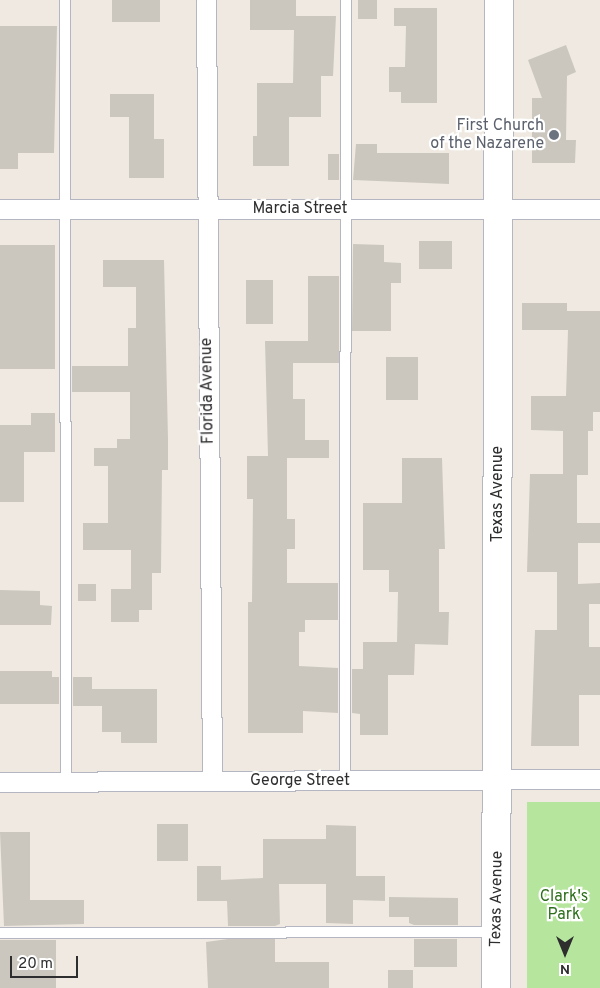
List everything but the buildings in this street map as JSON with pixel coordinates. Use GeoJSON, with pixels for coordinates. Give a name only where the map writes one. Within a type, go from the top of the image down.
{"type":"FeatureCollection","features":[{"type":"Feature","properties":{"kind":"street","name":"Florida Avenue"},"geometry":{"type":"LineString","coordinates":[[206,0],[206,209],[212,781]]}},
{"type":"Feature","properties":{"kind":"street","name":"Texas Avenue"},"geometry":{"type":"LineString","coordinates":[[496,988],[499,780],[496,209],[499,0]]}},
{"type":"Feature","properties":{"kind":"street","name":"Marcia Street"},"geometry":{"type":"LineString","coordinates":[[0,209],[600,210]]}},
{"type":"Feature","properties":{"kind":"street","name":"George Street"},"geometry":{"type":"LineString","coordinates":[[0,782],[600,779]]}},
{"type":"Feature","properties":{"kind":"lane"},"geometry":{"type":"LineString","coordinates":[[65,0],[66,782]]}},
{"type":"Feature","properties":{"kind":"lane"},"geometry":{"type":"LineString","coordinates":[[345,781],[346,0]]}},
{"type":"Feature","properties":{"kind":"lane"},"geometry":{"type":"LineString","coordinates":[[0,933],[497,932]]}},
{"type":"Feature","properties":{"kind":"green space","name":"Clark's Park"},"geometry":{"type":"Polygon","coordinates":[[[527,802],[600,802],[600,988],[527,988],[527,802]]]}},
{"type":"Feature","properties":{"kind":"place","name":"First Church of the Nazarene"},"geometry":{"type":"Point","coordinates":[554,135]}}]}
